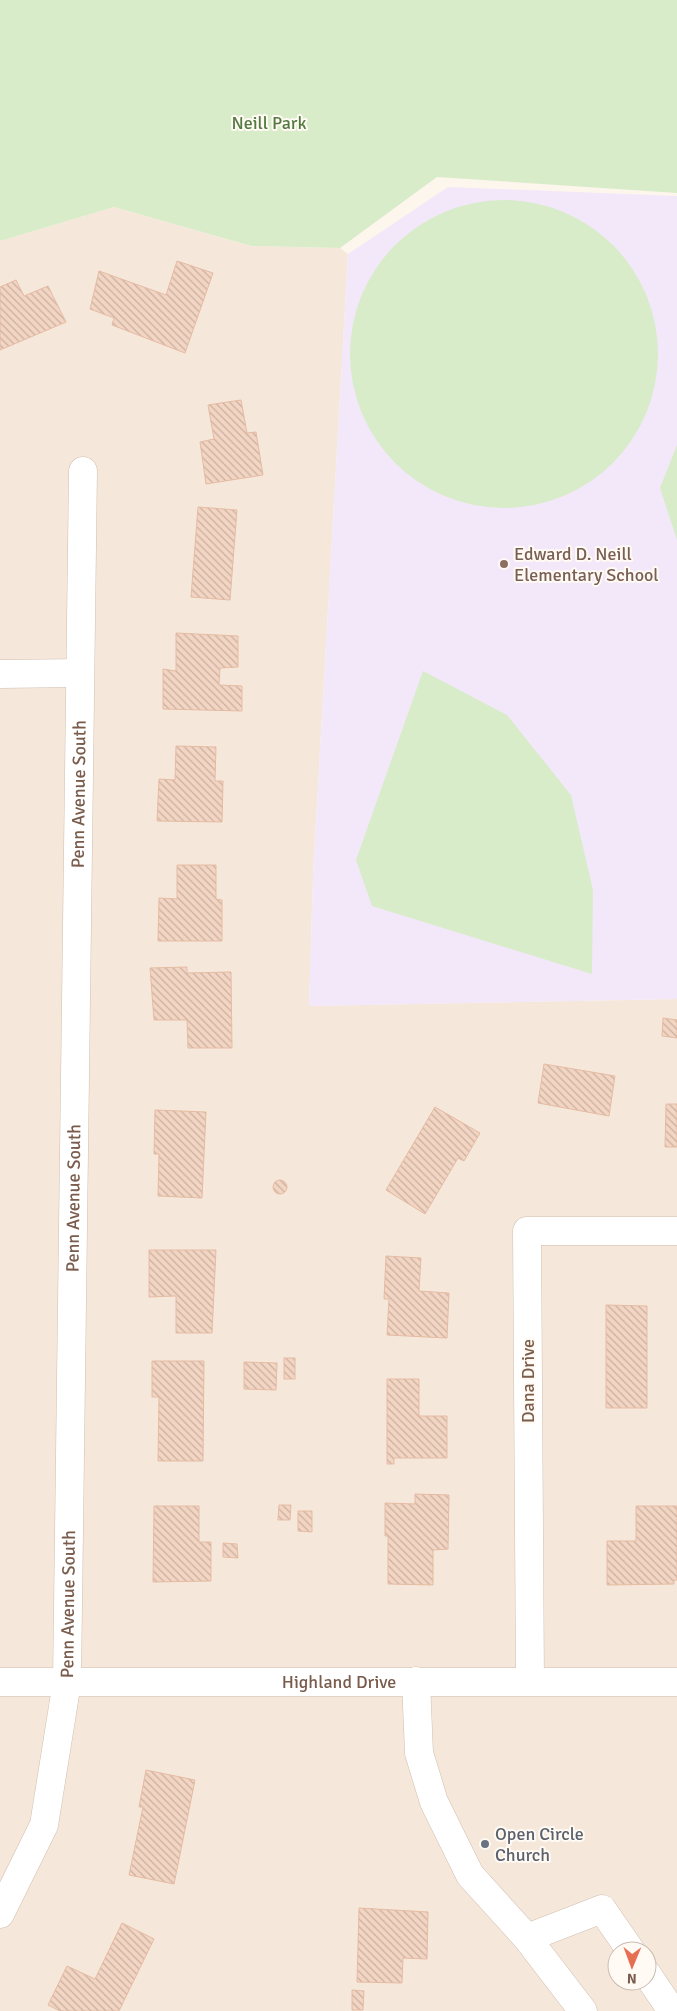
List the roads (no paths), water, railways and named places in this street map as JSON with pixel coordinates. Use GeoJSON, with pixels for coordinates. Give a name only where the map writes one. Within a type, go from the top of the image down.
{"type":"FeatureCollection","features":[{"type":"Feature","properties":{"kind":"street","name":"Penn Avenue South"},"geometry":{"type":"LineString","coordinates":[[0,1914],[44,1825],[67,1682],[83,471]]}},
{"type":"Feature","properties":{"kind":"street"},"geometry":{"type":"LineString","coordinates":[[0,674],[79,673]]}},
{"type":"Feature","properties":{"kind":"street","name":"Dana Drive"},"geometry":{"type":"LineString","coordinates":[[530,1681],[527,1231],[677,1231]]}},
{"type":"Feature","properties":{"kind":"street"},"geometry":{"type":"LineString","coordinates":[[416,1681],[419,1753],[434,1802],[470,1875],[527,1938],[583,2011]]}},
{"type":"Feature","properties":{"kind":"street","name":"Highland Drive"},"geometry":{"type":"LineString","coordinates":[[0,1682],[677,1682]]}},
{"type":"Feature","properties":{"kind":"street"},"geometry":{"type":"LineString","coordinates":[[527,1938],[602,1909],[624,1941]]}},
{"type":"Feature","properties":{"kind":"street"},"geometry":{"type":"LineString","coordinates":[[657,1989],[672,2011]]}},
{"type":"Feature","properties":{"kind":"place","name":"Edward D. Neill Elementary School"},"geometry":{"type":"Point","coordinates":[504,564]}},
{"type":"Feature","properties":{"kind":"place","name":"Open Circle Church"},"geometry":{"type":"Point","coordinates":[485,1844]}},
{"type":"Feature","properties":{"kind":"park label","name":"Neill Park"},"geometry":{"type":"Point","coordinates":[269,123]}}]}
